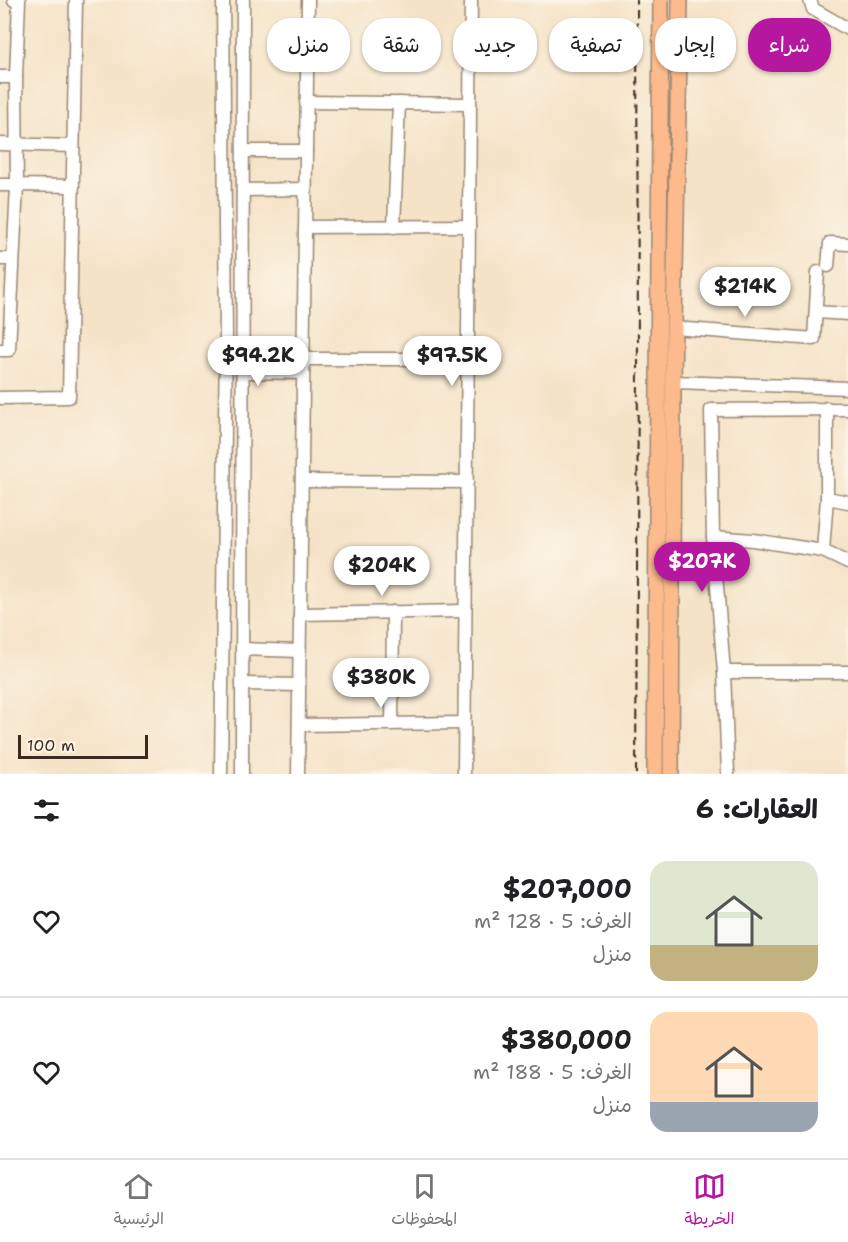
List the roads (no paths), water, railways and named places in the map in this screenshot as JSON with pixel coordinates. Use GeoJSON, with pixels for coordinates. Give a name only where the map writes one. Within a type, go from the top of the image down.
{"type":"FeatureCollection","features":[{"type":"Feature","properties":{"kind":"main road"},"geometry":{"type":"LineString","coordinates":[[655,774],[661,0]]}},
{"type":"Feature","properties":{"kind":"main road"},"geometry":{"type":"LineString","coordinates":[[670,774],[673,382],[684,2]]}},
{"type":"Feature","properties":{"kind":"street"},"geometry":{"type":"LineString","coordinates":[[0,350],[9,350],[17,185],[16,77],[19,0],[14,0]]}},
{"type":"Feature","properties":{"kind":"street"},"geometry":{"type":"LineString","coordinates":[[0,398],[69,397],[76,0]]}},
{"type":"Feature","properties":{"kind":"street"},"geometry":{"type":"LineString","coordinates":[[221,774],[226,334],[223,0]]}},
{"type":"Feature","properties":{"kind":"street"},"geometry":{"type":"LineString","coordinates":[[242,774],[243,0]]}},
{"type":"Feature","properties":{"kind":"street"},"geometry":{"type":"LineString","coordinates":[[298,774],[308,0]]}},
{"type":"Feature","properties":{"kind":"street"},"geometry":{"type":"LineString","coordinates":[[464,774],[471,0]]}},
{"type":"Feature","properties":{"kind":"street"},"geometry":{"type":"LineString","coordinates":[[810,0],[813,9],[848,29]]}},
{"type":"Feature","properties":{"kind":"street"},"geometry":{"type":"LineString","coordinates":[[0,77],[16,77]]}},
{"type":"Feature","properties":{"kind":"street"},"geometry":{"type":"LineString","coordinates":[[306,102],[470,104]]}},
{"type":"Feature","properties":{"kind":"street"},"geometry":{"type":"LineString","coordinates":[[394,227],[399,103]]}},
{"type":"Feature","properties":{"kind":"street"},"geometry":{"type":"LineString","coordinates":[[0,144],[74,146]]}},
{"type":"Feature","properties":{"kind":"street"},"geometry":{"type":"LineString","coordinates":[[243,151],[306,152]]}},
{"type":"Feature","properties":{"kind":"street"},"geometry":{"type":"LineString","coordinates":[[0,185],[73,186]]}},
{"type":"Feature","properties":{"kind":"street"},"geometry":{"type":"LineString","coordinates":[[243,190],[305,189]]}},
{"type":"Feature","properties":{"kind":"street"},"geometry":{"type":"LineString","coordinates":[[305,227],[469,226]]}},
{"type":"Feature","properties":{"kind":"street"},"geometry":{"type":"LineString","coordinates":[[674,328],[814,339],[823,269],[830,243],[848,244]]}},
{"type":"Feature","properties":{"kind":"street"},"geometry":{"type":"LineString","coordinates":[[0,259],[13,259]]}},
{"type":"Feature","properties":{"kind":"street"},"geometry":{"type":"LineString","coordinates":[[816,312],[848,314]]}},
{"type":"Feature","properties":{"kind":"street"},"geometry":{"type":"LineString","coordinates":[[303,359],[468,359]]}},
{"type":"Feature","properties":{"kind":"street"},"geometry":{"type":"LineString","coordinates":[[244,372],[303,373]]}},
{"type":"Feature","properties":{"kind":"street"},"geometry":{"type":"LineString","coordinates":[[673,382],[848,388]]}},
{"type":"Feature","properties":{"kind":"street"},"geometry":{"type":"LineString","coordinates":[[823,551],[827,498],[827,408]]}},
{"type":"Feature","properties":{"kind":"street"},"geometry":{"type":"LineString","coordinates":[[728,774],[724,672],[713,537],[711,411],[848,409]]}},
{"type":"Feature","properties":{"kind":"street"},"geometry":{"type":"LineString","coordinates":[[302,481],[467,482]]}},
{"type":"Feature","properties":{"kind":"street"},"geometry":{"type":"LineString","coordinates":[[827,498],[848,502]]}},
{"type":"Feature","properties":{"kind":"street"},"geometry":{"type":"LineString","coordinates":[[713,537],[753,540],[823,551],[848,563]]}},
{"type":"Feature","properties":{"kind":"street"},"geometry":{"type":"LineString","coordinates":[[300,614],[465,611]]}},
{"type":"Feature","properties":{"kind":"street"},"geometry":{"type":"LineString","coordinates":[[392,724],[393,612]]}},
{"type":"Feature","properties":{"kind":"street"},"geometry":{"type":"LineString","coordinates":[[242,649],[299,651]]}},
{"type":"Feature","properties":{"kind":"street"},"geometry":{"type":"LineString","coordinates":[[724,672],[848,672]]}},
{"type":"Feature","properties":{"kind":"street"},"geometry":{"type":"LineString","coordinates":[[242,684],[299,685]]}},
{"type":"Feature","properties":{"kind":"street"},"geometry":{"type":"LineString","coordinates":[[299,725],[464,723]]}},
{"type":"Feature","properties":{"kind":"railway"},"geometry":{"type":"LineString","coordinates":[[636,774],[637,0]]}}]}
